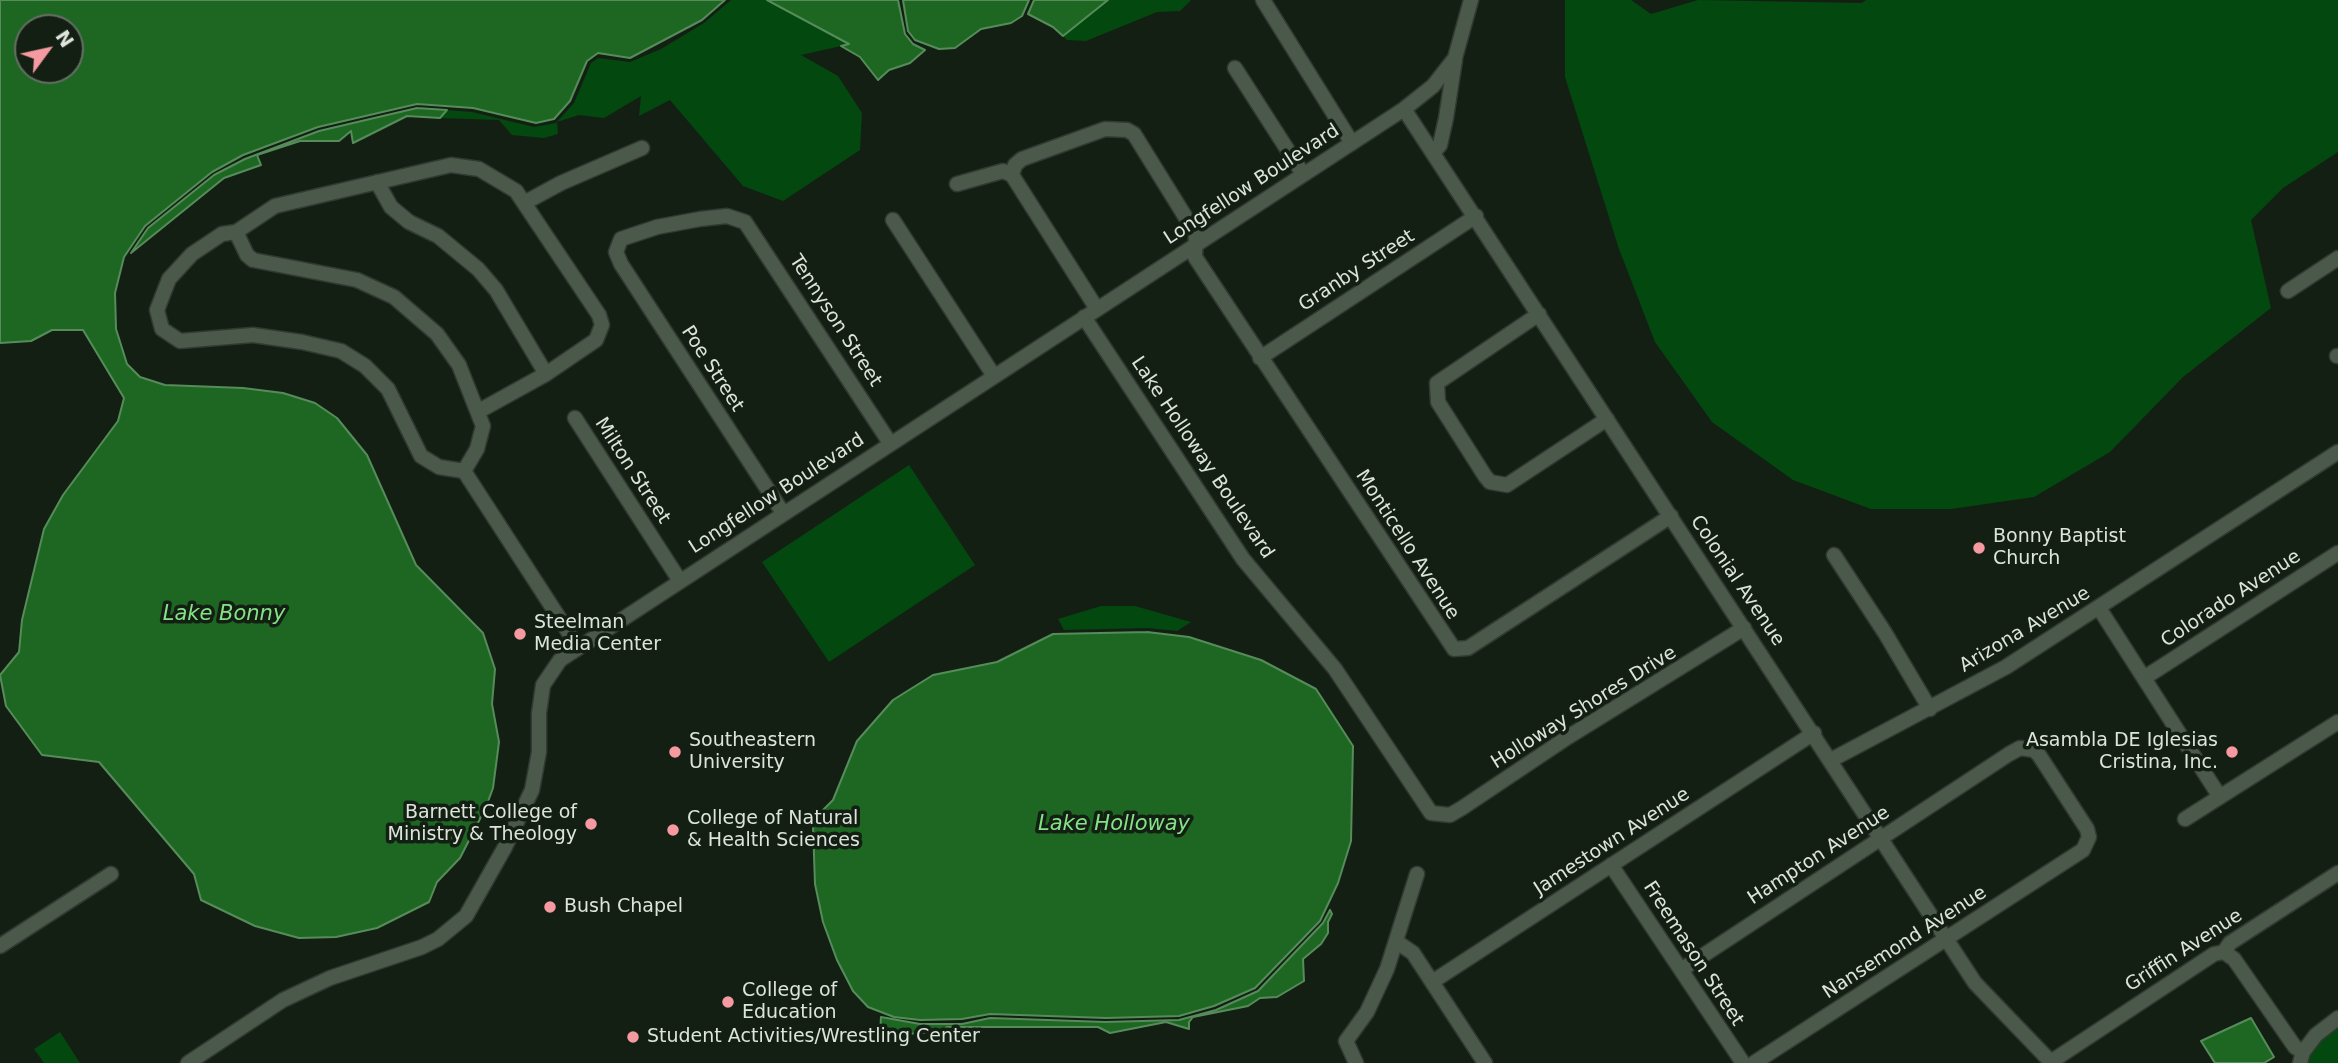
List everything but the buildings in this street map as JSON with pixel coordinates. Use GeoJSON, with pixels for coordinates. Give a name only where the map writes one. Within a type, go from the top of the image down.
{"type":"FeatureCollection","features":[{"type":"Feature","properties":{"kind":"street"},"geometry":{"type":"LineString","coordinates":[[1263,0],[1352,143]]}},
{"type":"Feature","properties":{"kind":"street","name":"Longfellow Boulevard"},"geometry":{"type":"LineString","coordinates":[[188,1063],[293,994],[422,947],[438,939],[466,916],[505,848],[532,790],[539,752],[539,713],[543,685],[561,660],[1405,109],[1433,86],[1455,58],[1471,0]]}},
{"type":"Feature","properties":{"kind":"street"},"geometry":{"type":"LineString","coordinates":[[1434,152],[1440,145],[1455,58]]}},
{"type":"Feature","properties":{"kind":"street"},"geometry":{"type":"LineString","coordinates":[[1235,68],[1303,174]]}},
{"type":"Feature","properties":{"kind":"street","name":"Colonial Avenue"},"geometry":{"type":"LineString","coordinates":[[1405,109],[1982,993],[2050,1062]]}},
{"type":"Feature","properties":{"kind":"street","name":"Monticello Avenue"},"geometry":{"type":"LineString","coordinates":[[1012,175],[1015,165],[1022,159],[1105,129],[1127,130],[1134,134],[1196,234],[1195,257],[1454,649],[1468,648],[1671,516]]}},
{"type":"Feature","properties":{"kind":"street"},"geometry":{"type":"LineString","coordinates":[[526,202],[561,183],[642,148]]}},
{"type":"Feature","properties":{"kind":"street"},"geometry":{"type":"LineString","coordinates":[[479,411],[596,340],[602,326],[599,315],[526,202],[493,175],[465,166],[443,167],[275,206],[236,232],[222,234],[192,254],[169,279],[157,310],[162,329],[180,341],[267,336],[341,351],[365,366],[388,389],[421,456],[439,467],[464,471],[578,647]]}},
{"type":"Feature","properties":{"kind":"street"},"geometry":{"type":"LineString","coordinates":[[957,184],[1003,171],[1012,175],[1097,309]]}},
{"type":"Feature","properties":{"kind":"street"},"geometry":{"type":"LineString","coordinates":[[377,182],[391,207],[459,251],[496,290],[545,373]]}},
{"type":"Feature","properties":{"kind":"street","name":"Tennyson Street"},"geometry":{"type":"LineString","coordinates":[[617,244],[626,236],[700,219],[727,216],[745,222],[890,443]]}},
{"type":"Feature","properties":{"kind":"street","name":"Granby Street"},"geometry":{"type":"LineString","coordinates":[[1260,358],[1476,216]]}},
{"type":"Feature","properties":{"kind":"street"},"geometry":{"type":"LineString","coordinates":[[894,220],[994,376]]}},
{"type":"Feature","properties":{"kind":"street"},"geometry":{"type":"LineString","coordinates":[[236,232],[247,255],[253,260],[357,280],[402,303],[419,316],[450,351],[479,411],[481,437],[464,471]]}},
{"type":"Feature","properties":{"kind":"street","name":"Poe Street"},"geometry":{"type":"LineString","coordinates":[[617,244],[616,252],[621,264],[783,513]]}},
{"type":"Feature","properties":{"kind":"street"},"geometry":{"type":"LineString","coordinates":[[2288,291],[2338,258]]}},
{"type":"Feature","properties":{"kind":"street"},"geometry":{"type":"LineString","coordinates":[[1539,314],[1437,383],[1438,402],[1485,476],[1490,482],[1507,485],[1608,419]]}},
{"type":"Feature","properties":{"kind":"street","name":"Lake Holloway Boulevard"},"geometry":{"type":"LineString","coordinates":[[1084,317],[1243,559],[1335,669],[1424,806],[1431,813],[1442,816]]}},
{"type":"Feature","properties":{"kind":"street","name":"Milton Street"},"geometry":{"type":"LineString","coordinates":[[575,418],[680,581]]}},
{"type":"Feature","properties":{"kind":"street","name":"Arizona Avenue"},"geometry":{"type":"LineString","coordinates":[[1831,760],[2006,667],[2338,452]]}},
{"type":"Feature","properties":{"kind":"street","name":"Colorado Avenue"},"geometry":{"type":"LineString","coordinates":[[2144,678],[2338,553]]}},
{"type":"Feature","properties":{"kind":"street"},"geometry":{"type":"LineString","coordinates":[[1834,555],[1930,709]]}},
{"type":"Feature","properties":{"kind":"street"},"geometry":{"type":"LineString","coordinates":[[2099,608],[2220,797]]}},
{"type":"Feature","properties":{"kind":"street","name":"Holloway Shores Drive"},"geometry":{"type":"LineString","coordinates":[[1442,816],[1462,808],[1568,737],[1744,628]]}},
{"type":"Feature","properties":{"kind":"street"},"geometry":{"type":"LineString","coordinates":[[2185,819],[2338,722]]}},
{"type":"Feature","properties":{"kind":"street","name":"Jamestown Avenue"},"geometry":{"type":"LineString","coordinates":[[1432,982],[1814,733]]}},
{"type":"Feature","properties":{"kind":"street","name":"Hampton Avenue"},"geometry":{"type":"LineString","coordinates":[[1681,970],[2020,748],[2034,750],[2087,829],[2087,845],[2075,855]]}},
{"type":"Feature","properties":{"kind":"street","name":"Nansemond Avenue"},"geometry":{"type":"LineString","coordinates":[[1754,1063],[2075,855]]}},
{"type":"Feature","properties":{"kind":"street","name":"Freemason Street"},"geometry":{"type":"LineString","coordinates":[[1611,866],[1743,1063]]}},
{"type":"Feature","properties":{"kind":"street","name":"Griffin Avenue"},"geometry":{"type":"LineString","coordinates":[[2050,1062],[2214,954],[2224,952],[2231,943],[2338,873]]}},
{"type":"Feature","properties":{"kind":"street"},"geometry":{"type":"LineString","coordinates":[[0,946],[111,874]]}},
{"type":"Feature","properties":{"kind":"street"},"geometry":{"type":"LineString","coordinates":[[1356,1063],[1346,1041],[1377,992],[1397,942],[1416,874]]}},
{"type":"Feature","properties":{"kind":"street"},"geometry":{"type":"LineString","coordinates":[[1397,942],[1413,953],[1485,1063]]}},
{"type":"Feature","properties":{"kind":"street"},"geometry":{"type":"LineString","coordinates":[[2224,952],[2234,958],[2301,1057],[2325,1027],[2338,1018]]}},
{"type":"Feature","properties":{"kind":"shaded area"},"geometry":{"type":"Polygon","coordinates":[[[731,0],[767,0],[850,44],[801,55],[838,76],[862,113],[860,150],[783,201],[743,186],[670,100],[639,116],[641,96],[604,118],[579,115],[557,122],[558,134],[544,138],[512,135],[499,120],[440,118],[447,110],[472,112],[534,127],[556,123],[574,103],[591,63],[598,58],[630,62],[661,49],[704,23],[731,0]]]}},
{"type":"Feature","properties":{"kind":"shaded area"},"geometry":{"type":"Polygon","coordinates":[[[1108,0],[1191,0],[1180,11],[1157,12],[1086,41],[1067,40],[1063,36],[1108,0]]]}},
{"type":"Feature","properties":{"kind":"shaded area"},"geometry":{"type":"Polygon","coordinates":[[[1565,0],[1631,0],[1651,14],[1698,0],[1862,3],[1866,0],[2338,0],[2338,152],[2283,188],[2251,220],[2271,308],[2183,377],[2110,452],[2034,497],[1951,509],[1871,509],[1793,480],[1712,422],[1655,342],[1619,249],[1565,77],[1565,0]]]}},
{"type":"Feature","properties":{"kind":"shaded area"},"geometry":{"type":"Polygon","coordinates":[[[909,465],[975,565],[829,662],[762,562],[909,465]]]}},
{"type":"Feature","properties":{"kind":"shaded area"},"geometry":{"type":"Polygon","coordinates":[[[1101,606],[1135,606],[1191,622],[1177,631],[1148,628],[1064,630],[1058,619],[1101,606]]]}},
{"type":"Feature","properties":{"kind":"shaded area"},"geometry":{"type":"Polygon","coordinates":[[[2338,1028],[2338,1063],[2308,1063],[2309,1051],[2338,1028]]]}},
{"type":"Feature","properties":{"kind":"shaded area"},"geometry":{"type":"Polygon","coordinates":[[[60,1032],[80,1063],[44,1063],[34,1049],[60,1032]]]}},
{"type":"Feature","properties":{"kind":"water","name":"Lake Bonny"},"geometry":{"type":"Polygon","coordinates":[[[0,0],[725,0],[702,20],[630,58],[598,53],[587,61],[570,101],[554,119],[536,123],[473,108],[417,104],[318,127],[243,155],[212,172],[145,226],[124,257],[115,293],[116,329],[127,364],[140,377],[165,385],[243,388],[283,393],[315,403],[337,418],[367,455],[416,565],[483,633],[495,669],[492,704],[499,742],[493,788],[460,858],[437,882],[429,902],[377,928],[336,937],[299,938],[255,926],[201,900],[194,874],[99,762],[42,755],[6,706],[0,675],[19,652],[22,620],[44,529],[63,495],[118,421],[124,398],[83,330],[52,330],[31,341],[0,343],[0,0]]]}},
{"type":"Feature","properties":{"kind":"water"},"geometry":{"type":"Polygon","coordinates":[[[767,0],[898,0],[905,34],[913,44],[925,50],[910,63],[889,70],[878,80],[860,57],[841,46],[849,44],[767,0]]]}},
{"type":"Feature","properties":{"kind":"water"},"geometry":{"type":"Polygon","coordinates":[[[903,0],[1029,0],[1022,16],[1011,23],[981,29],[955,48],[939,49],[915,40],[908,31],[903,0]]]}},
{"type":"Feature","properties":{"kind":"water"},"geometry":{"type":"Polygon","coordinates":[[[1034,0],[1108,0],[1063,36],[1053,27],[1028,14],[1034,0]]]}},
{"type":"Feature","properties":{"kind":"water"},"geometry":{"type":"Polygon","coordinates":[[[417,108],[447,110],[440,118],[407,116],[353,143],[351,131],[339,141],[300,141],[257,155],[261,165],[224,178],[131,253],[148,228],[214,175],[245,159],[319,131],[417,108]]]}},
{"type":"Feature","properties":{"kind":"water","name":"Lake Holloway"},"geometry":{"type":"Polygon","coordinates":[[[1147,632],[1189,637],[1261,660],[1316,689],[1353,746],[1351,841],[1338,883],[1320,921],[1255,988],[1214,1006],[1179,1016],[1106,1018],[990,1014],[962,1019],[920,1020],[894,1017],[868,1007],[853,991],[837,960],[823,922],[815,884],[813,827],[820,813],[833,800],[857,741],[893,700],[933,675],[997,662],[1053,634],[1147,632]]]}},
{"type":"Feature","properties":{"kind":"water"},"geometry":{"type":"Polygon","coordinates":[[[1330,910],[1332,914],[1328,922],[1328,933],[1321,944],[1303,959],[1304,981],[1277,997],[1260,998],[1248,1006],[1193,1017],[1189,1022],[1189,1029],[1166,1022],[1110,1033],[1098,1027],[947,1027],[941,1034],[930,1032],[886,1036],[880,1033],[881,1017],[920,1024],[962,1024],[990,1018],[1105,1022],[1179,1020],[1216,1010],[1258,991],[1323,923],[1330,910]]]}},
{"type":"Feature","properties":{"kind":"water"},"geometry":{"type":"Polygon","coordinates":[[[2251,1018],[2274,1057],[2264,1063],[2215,1063],[2201,1041],[2251,1018]]]}},
{"type":"Feature","properties":{"kind":"place","name":"Bonny Baptist Church"},"geometry":{"type":"Point","coordinates":[1979,548]}},
{"type":"Feature","properties":{"kind":"place","name":"Steelman Media Center"},"geometry":{"type":"Point","coordinates":[520,634]}},
{"type":"Feature","properties":{"kind":"place","name":"Southeastern University"},"geometry":{"type":"Point","coordinates":[675,752]}},
{"type":"Feature","properties":{"kind":"place","name":"Asambla DE Iglesias Cristina, Inc."},"geometry":{"type":"Point","coordinates":[2232,752]}},
{"type":"Feature","properties":{"kind":"place","name":"Barnett College of Ministry & Theology"},"geometry":{"type":"Point","coordinates":[591,824]}},
{"type":"Feature","properties":{"kind":"place","name":"College of Natural & Health Sciences"},"geometry":{"type":"Point","coordinates":[673,830]}},
{"type":"Feature","properties":{"kind":"place","name":"Bush Chapel"},"geometry":{"type":"Point","coordinates":[550,907]}},
{"type":"Feature","properties":{"kind":"place","name":"College of Education"},"geometry":{"type":"Point","coordinates":[728,1002]}},
{"type":"Feature","properties":{"kind":"place","name":"Student Activities/Wrestling Center"},"geometry":{"type":"Point","coordinates":[633,1037]}}]}
